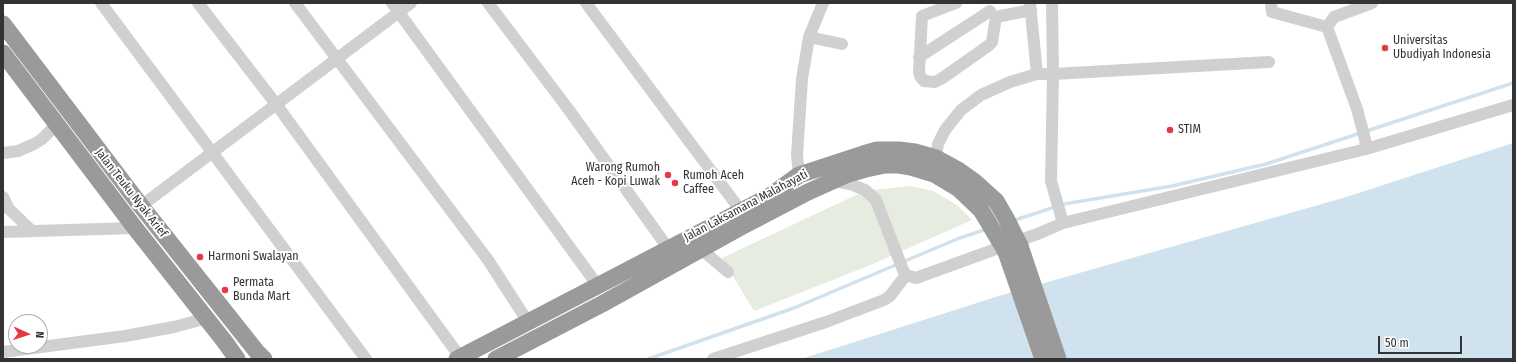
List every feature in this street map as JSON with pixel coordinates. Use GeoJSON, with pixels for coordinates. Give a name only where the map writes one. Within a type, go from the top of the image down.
{"type":"FeatureCollection","features":[{"type":"Feature","properties":{"kind":"highway","name":"Jalan Teuku Nyak Arief"},"geometry":{"type":"LineString","coordinates":[[3,24],[141,206],[264,359]]}},
{"type":"Feature","properties":{"kind":"highway","name":"Jalan Teuku Nyak Arief"},"geometry":{"type":"LineString","coordinates":[[3,53],[56,125],[135,228],[207,318],[237,359]]}},
{"type":"Feature","properties":{"kind":"highway","name":"Jalan Laksamana Malahayati"},"geometry":{"type":"LineString","coordinates":[[496,359],[602,304],[673,254],[741,211],[770,196],[799,175],[862,154],[888,149],[915,152],[936,158],[958,170],[975,182],[996,201],[1006,218],[1013,249],[1028,292],[1058,359]]}},
{"type":"Feature","properties":{"kind":"highway","name":"Jalan Laksamana Malahayati"},"geometry":{"type":"LineString","coordinates":[[459,358],[598,286],[673,254],[701,249],[808,192],[866,168],[885,165],[912,167],[934,174],[950,183],[966,195],[981,210],[1013,249]]}},
{"type":"Feature","properties":{"kind":"highway","name":"Jalan Laksamana Malahayati"},"geometry":{"type":"LineString","coordinates":[[1028,292],[1043,359]]}},
{"type":"Feature","properties":{"kind":"street"},"geometry":{"type":"LineString","coordinates":[[100,3],[366,359]]}},
{"type":"Feature","properties":{"kind":"street"},"geometry":{"type":"LineString","coordinates":[[198,3],[276,104],[459,358]]}},
{"type":"Feature","properties":{"kind":"street"},"geometry":{"type":"LineString","coordinates":[[295,3],[488,260],[528,322]]}},
{"type":"Feature","properties":{"kind":"street"},"geometry":{"type":"LineString","coordinates":[[141,206],[337,58],[396,7],[411,3]]}},
{"type":"Feature","properties":{"kind":"street"},"geometry":{"type":"LineString","coordinates":[[488,3],[569,110],[673,254]]}},
{"type":"Feature","properties":{"kind":"street"},"geometry":{"type":"LineString","coordinates":[[586,3],[741,211]]}},
{"type":"Feature","properties":{"kind":"street"},"geometry":{"type":"LineString","coordinates":[[799,175],[797,155],[802,79],[809,37],[823,3]]}},
{"type":"Feature","properties":{"kind":"street"},"geometry":{"type":"LineString","coordinates":[[956,3],[922,16],[919,72],[924,81],[935,82],[941,79],[992,42],[990,10]]}},
{"type":"Feature","properties":{"kind":"street"},"geometry":{"type":"LineString","coordinates":[[1052,3],[1053,74],[1051,181],[1052,189],[1062,217]]}},
{"type":"Feature","properties":{"kind":"street"},"geometry":{"type":"LineString","coordinates":[[1327,27],[1334,17],[1350,7],[1372,3]]}},
{"type":"Feature","properties":{"kind":"street"},"geometry":{"type":"LineString","coordinates":[[396,7],[598,286]]}},
{"type":"Feature","properties":{"kind":"street"},"geometry":{"type":"LineString","coordinates":[[920,57],[990,10],[1030,7],[1037,74]]}},
{"type":"Feature","properties":{"kind":"street"},"geometry":{"type":"LineString","coordinates":[[1272,7],[1327,27],[1357,109],[1366,144]]}},
{"type":"Feature","properties":{"kind":"street"},"geometry":{"type":"LineString","coordinates":[[809,37],[842,44]]}},
{"type":"Feature","properties":{"kind":"street"},"geometry":{"type":"LineString","coordinates":[[936,158],[938,144],[945,130],[961,110],[981,94],[1010,82],[1037,74],[1269,62]]}},
{"type":"Feature","properties":{"kind":"street"},"geometry":{"type":"LineString","coordinates":[[833,181],[850,184],[871,194],[879,207],[904,272],[916,278],[1040,233],[1062,217],[1366,144],[1513,105]]}},
{"type":"Feature","properties":{"kind":"street"},"geometry":{"type":"LineString","coordinates":[[3,153],[18,151],[34,144],[42,139],[56,125]]}},
{"type":"Feature","properties":{"kind":"street"},"geometry":{"type":"LineString","coordinates":[[3,197],[8,209],[31,230]]}},
{"type":"Feature","properties":{"kind":"street"},"geometry":{"type":"LineString","coordinates":[[3,232],[135,228]]}},
{"type":"Feature","properties":{"kind":"street"},"geometry":{"type":"LineString","coordinates":[[701,249],[728,272]]}},
{"type":"Feature","properties":{"kind":"street"},"geometry":{"type":"LineString","coordinates":[[713,359],[826,322],[884,300],[890,296],[904,272]]}},
{"type":"Feature","properties":{"kind":"street"},"geometry":{"type":"LineString","coordinates":[[3,352],[125,336],[174,327],[207,318]]}},
{"type":"Feature","properties":{"kind":"shaded area"},"geometry":{"type":"Polygon","coordinates":[[[910,186],[933,191],[957,205],[972,220],[868,266],[754,311],[722,258],[856,195],[873,190],[910,186]]]}},
{"type":"Feature","properties":{"kind":"water"},"geometry":{"type":"Polygon","coordinates":[[[1513,143],[1513,359],[801,359],[1002,295],[1343,198],[1513,143]]]}},
{"type":"Feature","properties":{"kind":"waterway"},"geometry":{"type":"LineString","coordinates":[[1012,221],[1064,204],[1172,186],[1266,164],[1513,83]]}},
{"type":"Feature","properties":{"kind":"waterway"},"geometry":{"type":"LineString","coordinates":[[648,359],[794,308],[957,239],[987,229]]}},
{"type":"Feature","properties":{"kind":"place","name":"Universitas Ubudiyah Indonesia"},"geometry":{"type":"Point","coordinates":[1385,48]}},
{"type":"Feature","properties":{"kind":"place","name":"STIM"},"geometry":{"type":"Point","coordinates":[1170,130]}},
{"type":"Feature","properties":{"kind":"place","name":"Warong Rumoh Aceh - Kopi Luwak"},"geometry":{"type":"Point","coordinates":[668,175]}},
{"type":"Feature","properties":{"kind":"place","name":"Rumoh Aceh Caffee"},"geometry":{"type":"Point","coordinates":[675,183]}},
{"type":"Feature","properties":{"kind":"place","name":"Harmoni Swalayan"},"geometry":{"type":"Point","coordinates":[200,257]}},
{"type":"Feature","properties":{"kind":"place","name":"Permata Bunda Mart"},"geometry":{"type":"Point","coordinates":[225,290]}}]}
